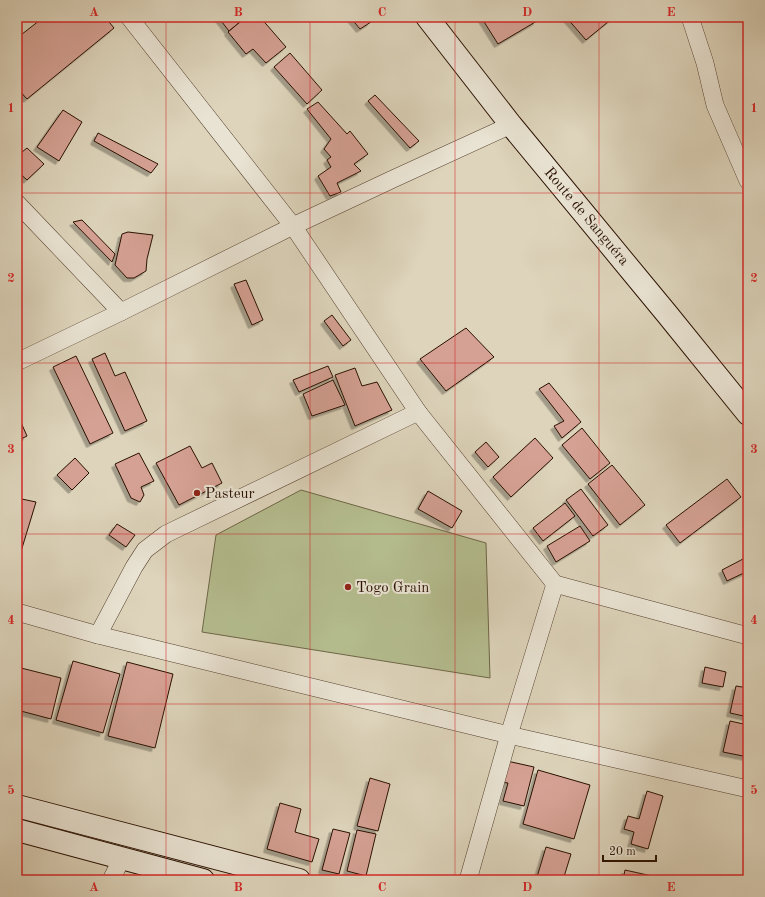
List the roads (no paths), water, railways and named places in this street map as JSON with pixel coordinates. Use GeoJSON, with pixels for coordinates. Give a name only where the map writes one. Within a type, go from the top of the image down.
{"type":"FeatureCollection","features":[{"type":"Feature","properties":{"kind":"street"},"geometry":{"type":"LineString","coordinates":[[129,17],[292,226],[418,412],[554,584],[748,636]]}},
{"type":"Feature","properties":{"kind":"street","name":"Route de Sanguéra"},"geometry":{"type":"LineString","coordinates":[[427,17],[511,125],[748,414]]}},
{"type":"Feature","properties":{"kind":"street"},"geometry":{"type":"LineString","coordinates":[[690,17],[705,63],[715,105],[748,181]]}},
{"type":"Feature","properties":{"kind":"street"},"geometry":{"type":"LineString","coordinates":[[17,362],[121,312],[292,226],[511,125]]}},
{"type":"Feature","properties":{"kind":"street"},"geometry":{"type":"LineString","coordinates":[[17,203],[121,312]]}},
{"type":"Feature","properties":{"kind":"street"},"geometry":{"type":"LineString","coordinates":[[98,635],[134,567],[145,550],[166,534],[418,412]]}},
{"type":"Feature","properties":{"kind":"street"},"geometry":{"type":"LineString","coordinates":[[468,880],[554,584]]}},
{"type":"Feature","properties":{"kind":"street"},"geometry":{"type":"LineString","coordinates":[[17,612],[98,635],[509,735],[748,789]]}},
{"type":"Feature","properties":{"kind":"street"},"geometry":{"type":"LineString","coordinates":[[17,806],[299,880]]}},
{"type":"Feature","properties":{"kind":"street"},"geometry":{"type":"LineString","coordinates":[[17,830],[203,880]]}},
{"type":"Feature","properties":{"kind":"street"},"geometry":{"type":"LineString","coordinates":[[111,880],[122,858],[130,836]]}},
{"type":"Feature","properties":{"kind":"place","name":"Pasteur"},"geometry":{"type":"Point","coordinates":[197,493]}},
{"type":"Feature","properties":{"kind":"place","name":"Togo Grain"},"geometry":{"type":"Point","coordinates":[348,587]}}]}
